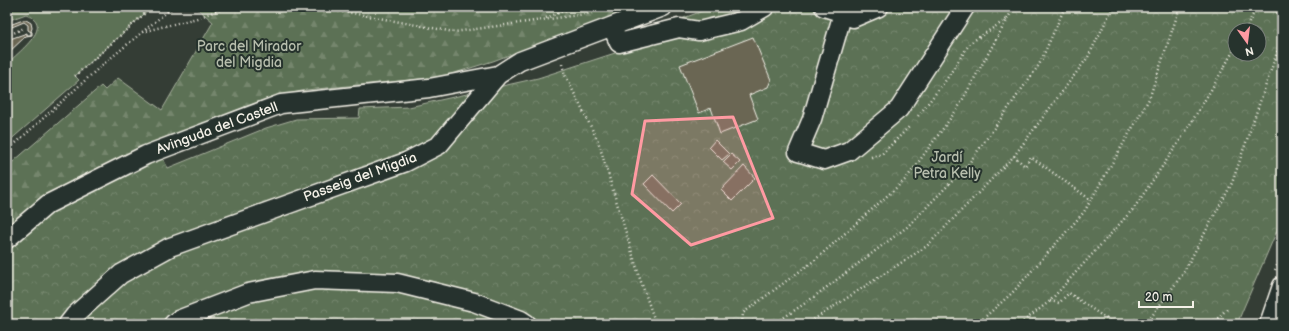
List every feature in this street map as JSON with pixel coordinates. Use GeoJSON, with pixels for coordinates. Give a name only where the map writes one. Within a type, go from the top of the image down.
{"type":"FeatureCollection","features":[{"type":"Feature","properties":{"kind":"street","name":"Passeig del Migdia"},"geometry":{"type":"LineString","coordinates":[[68,324],[75,315],[121,274],[170,247],[406,162],[440,145],[498,75],[520,61],[663,7]]}},
{"type":"Feature","properties":{"kind":"street"},"geometry":{"type":"LineString","coordinates":[[612,27],[619,43],[679,28],[698,31],[741,21],[765,7]]}},
{"type":"Feature","properties":{"kind":"street"},"geometry":{"type":"LineString","coordinates":[[824,7],[845,10],[853,18],[879,7]]}},
{"type":"Feature","properties":{"kind":"street"},"geometry":{"type":"LineString","coordinates":[[845,10],[812,119],[798,152],[824,160],[849,151],[899,109],[965,7]]}},
{"type":"Feature","properties":{"kind":"street","name":"Avinguda del Castell"},"geometry":{"type":"LineString","coordinates":[[7,239],[48,204],[146,155],[281,104],[429,88],[498,75]]}},
{"type":"Feature","properties":{"kind":"street"},"geometry":{"type":"LineString","coordinates":[[173,324],[178,320],[248,293],[315,280],[396,283],[474,302],[521,320],[527,324]]}},
{"type":"Feature","properties":{"kind":"street"},"geometry":{"type":"LineString","coordinates":[[1269,324],[1282,286]]}},
{"type":"Feature","properties":{"kind":"path"},"geometry":{"type":"LineString","coordinates":[[75,76],[152,7]]}},
{"type":"Feature","properties":{"kind":"path"},"geometry":{"type":"LineString","coordinates":[[7,151],[101,66],[173,7]]}},
{"type":"Feature","properties":{"kind":"path"},"geometry":{"type":"LineString","coordinates":[[542,20],[573,7]]}},
{"type":"Feature","properties":{"kind":"path"},"geometry":{"type":"LineString","coordinates":[[742,324],[743,313],[815,260],[906,179],[958,108],[1014,7]]}},
{"type":"Feature","properties":{"kind":"path"},"geometry":{"type":"LineString","coordinates":[[774,324],[807,302],[908,227],[967,166],[1039,65],[1065,7]]}},
{"type":"Feature","properties":{"kind":"path"},"geometry":{"type":"LineString","coordinates":[[807,324],[927,246],[1014,156],[1088,57],[1113,7]]}},
{"type":"Feature","properties":{"kind":"path"},"geometry":{"type":"LineString","coordinates":[[977,324],[1012,293],[1084,212],[1149,99],[1180,7]]}},
{"type":"Feature","properties":{"kind":"path"},"geometry":{"type":"LineString","coordinates":[[1250,22],[1258,7]]}},
{"type":"Feature","properties":{"kind":"path"},"geometry":{"type":"LineString","coordinates":[[142,32],[197,18],[222,9],[274,8],[308,8],[352,13],[454,32],[606,11],[612,27]]}},
{"type":"Feature","properties":{"kind":"path"},"geometry":{"type":"LineString","coordinates":[[7,36],[24,28]]}},
{"type":"Feature","properties":{"kind":"path"},"geometry":{"type":"LineString","coordinates":[[1146,324],[1182,275],[1232,183],[1282,38]]}},
{"type":"Feature","properties":{"kind":"path"},"geometry":{"type":"LineString","coordinates":[[562,60],[565,75],[598,141],[641,282],[656,324]]}},
{"type":"Feature","properties":{"kind":"path"},"geometry":{"type":"LineString","coordinates":[[1020,324],[1050,301],[1134,208],[1182,136],[1227,62]]}},
{"type":"Feature","properties":{"kind":"path"},"geometry":{"type":"LineString","coordinates":[[1014,156],[1025,166],[1031,157],[1091,200]]}},
{"type":"Feature","properties":{"kind":"path"},"geometry":{"type":"LineString","coordinates":[[1050,301],[1059,303],[1069,293],[1114,324]]}},
{"type":"Feature","properties":{"kind":"path"},"geometry":{"type":"LineString","coordinates":[[1212,324],[1226,309]]}},
{"type":"Feature","properties":{"kind":"highlighted area"},"geometry":{"type":"Polygon","coordinates":[[[733,117],[773,218],[691,245],[632,194],[645,121],[733,117]]]}},
{"type":"Feature","properties":{"kind":"green space"},"geometry":{"type":"Polygon","coordinates":[[[7,7],[152,7],[75,76],[79,80],[7,143],[7,64],[32,39],[36,32],[37,25],[34,19],[26,14],[7,21],[7,7]]]}},
{"type":"Feature","properties":{"kind":"green space","name":"Parc del Mirador del Migdia"},"geometry":{"type":"Polygon","coordinates":[[[196,7],[638,7],[493,61],[442,77],[306,90],[266,99],[154,143],[73,180],[42,201],[7,230],[7,167],[101,86],[105,90],[118,78],[162,110],[213,22],[196,7]]]}},
{"type":"Feature","properties":{"kind":"green space","name":"Jardí Petra Kelly"},"geometry":{"type":"Polygon","coordinates":[[[713,7],[1282,7],[1282,219],[1237,324],[7,324],[7,230],[42,201],[73,180],[154,143],[168,168],[266,128],[296,119],[359,118],[360,109],[409,107],[538,78],[649,42],[657,28],[713,7]]]}},
{"type":"Feature","properties":{"kind":"building"},"geometry":{"type":"Polygon","coordinates":[[[23,20],[31,23],[32,35],[26,36],[7,54],[7,40],[27,33],[27,35],[31,35],[31,32],[28,30],[28,25],[24,22],[7,29],[7,26],[23,20]]]}},
{"type":"Feature","properties":{"kind":"building"},"geometry":{"type":"Polygon","coordinates":[[[753,37],[771,80],[768,87],[749,95],[758,119],[720,134],[711,108],[699,113],[680,65],[753,37]]]}},
{"type":"Feature","properties":{"kind":"building"},"geometry":{"type":"Polygon","coordinates":[[[715,140],[729,154],[722,160],[709,147],[715,140]]]}},
{"type":"Feature","properties":{"kind":"building"},"geometry":{"type":"Polygon","coordinates":[[[731,154],[740,162],[732,170],[723,162],[731,154]]]}},
{"type":"Feature","properties":{"kind":"building"},"geometry":{"type":"Polygon","coordinates":[[[744,166],[755,178],[732,201],[721,190],[744,166]]]}},
{"type":"Feature","properties":{"kind":"building"},"geometry":{"type":"Polygon","coordinates":[[[653,175],[681,204],[672,213],[644,184],[653,175]]]}}]}
